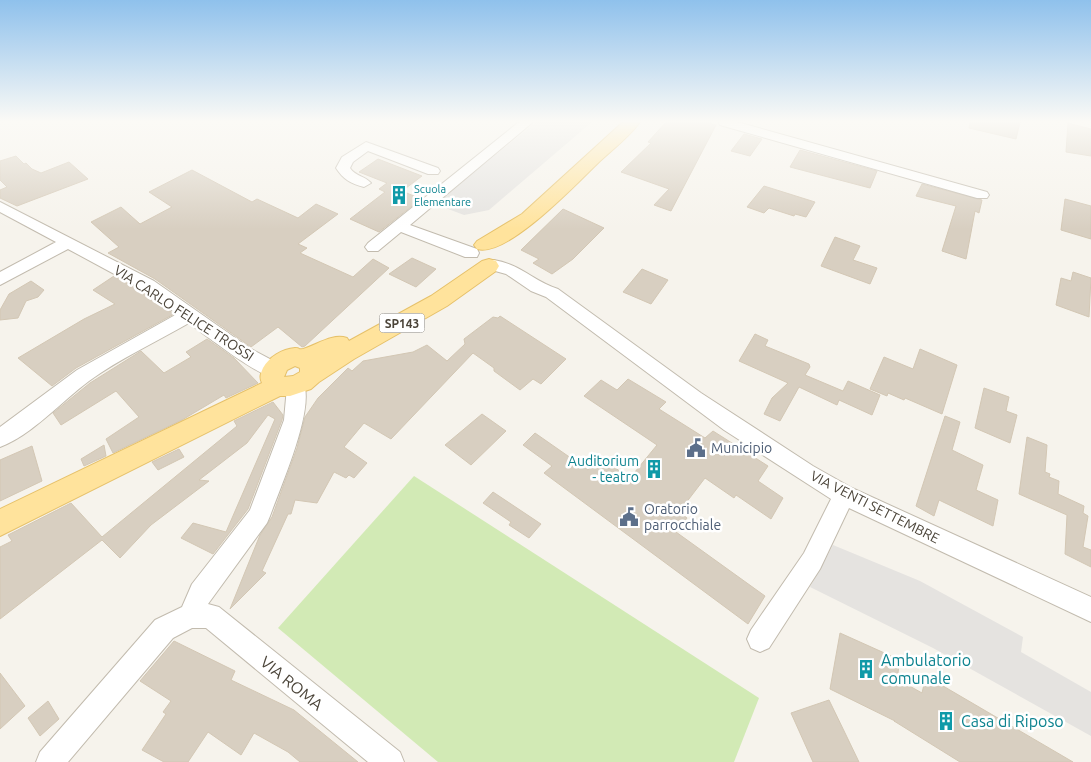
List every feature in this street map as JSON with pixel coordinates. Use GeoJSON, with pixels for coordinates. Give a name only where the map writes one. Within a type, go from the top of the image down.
{"type":"FeatureCollection","features":[{"type":"Feature","properties":{"kind":"main road","name":"SP143"},"geometry":{"type":"LineString","coordinates":[[0,523],[164,440],[203,424],[289,375],[346,353],[427,308],[488,256],[519,233],[529,218],[594,158]]}},
{"type":"Feature","properties":{"kind":"street"},"geometry":{"type":"LineString","coordinates":[[350,158],[343,168],[348,176],[364,183]]}},
{"type":"Feature","properties":{"kind":"street"},"geometry":{"type":"LineString","coordinates":[[396,158],[433,172]]}},
{"type":"Feature","properties":{"kind":"street"},"geometry":{"type":"LineString","coordinates":[[373,247],[483,158]]}},
{"type":"Feature","properties":{"kind":"street"},"geometry":{"type":"LineString","coordinates":[[850,158],[982,195]]}},
{"type":"Feature","properties":{"kind":"street","name":"VIA CARLO FELICE TROSSI"},"geometry":{"type":"LineString","coordinates":[[0,206],[148,285],[245,354],[289,375]]}},
{"type":"Feature","properties":{"kind":"street","name":"VIA VENTI SETTEMBRE"},"geometry":{"type":"LineString","coordinates":[[399,226],[488,256],[511,268],[542,291],[552,293],[687,395],[819,481],[844,495],[1091,610]]}},
{"type":"Feature","properties":{"kind":"street"},"geometry":{"type":"LineString","coordinates":[[0,280],[68,242]]}},
{"type":"Feature","properties":{"kind":"street"},"geometry":{"type":"LineString","coordinates":[[0,438],[84,376],[190,314]]}},
{"type":"Feature","properties":{"kind":"street"},"geometry":{"type":"LineString","coordinates":[[50,762],[164,629],[191,616],[200,592],[259,516],[294,420],[289,375]]}},
{"type":"Feature","properties":{"kind":"street"},"geometry":{"type":"LineString","coordinates":[[760,639],[812,561],[844,495]]}},
{"type":"Feature","properties":{"kind":"street","name":"VIA ROMA"},"geometry":{"type":"LineString","coordinates":[[191,616],[210,616],[390,762]]}},
{"type":"Feature","properties":{"kind":"green space"},"geometry":{"type":"Polygon","coordinates":[[[414,476],[759,698],[734,762],[438,762],[278,628],[414,476]]]}},
{"type":"Feature","properties":{"kind":"shaded area"},"geometry":{"type":"Polygon","coordinates":[[[492,158],[550,158],[489,210],[464,215],[435,204],[492,158]]]}},
{"type":"Feature","properties":{"kind":"shaded area"},"geometry":{"type":"Polygon","coordinates":[[[833,545],[920,581],[1023,637],[1021,652],[1091,692],[1091,736],[933,648],[810,587],[833,545]]]}},
{"type":"Feature","properties":{"kind":"building"},"geometry":{"type":"Polygon","coordinates":[[[18,158],[24,164],[26,163],[32,169],[41,173],[69,162],[88,179],[17,206],[0,198],[0,190],[7,187],[0,180],[0,161],[18,158]]]}},
{"type":"Feature","properties":{"kind":"building"},"geometry":{"type":"Polygon","coordinates":[[[636,158],[699,158],[671,211],[654,205],[669,189],[621,172],[636,158]]]}},
{"type":"Feature","properties":{"kind":"building"},"geometry":{"type":"Polygon","coordinates":[[[796,158],[828,158],[877,171],[870,188],[790,167],[796,158]]]}},
{"type":"Feature","properties":{"kind":"building","name":"Scuola Elementare"},"geometry":{"type":"Polygon","coordinates":[[[378,159],[422,176],[402,191],[421,199],[379,232],[350,219],[385,192],[379,189],[387,183],[359,172],[378,159]]]}},
{"type":"Feature","properties":{"kind":"building"},"geometry":{"type":"Polygon","coordinates":[[[192,170],[252,202],[257,199],[298,218],[316,204],[338,214],[298,244],[307,248],[300,253],[353,277],[373,259],[389,268],[305,346],[302,347],[278,327],[251,347],[155,279],[108,253],[119,247],[91,222],[121,207],[140,224],[172,207],[149,192],[192,170]]]}},
{"type":"Feature","properties":{"kind":"building"},"geometry":{"type":"Polygon","coordinates":[[[922,184],[982,200],[979,213],[975,211],[966,259],[942,251],[956,206],[916,196],[922,184]]]}},
{"type":"Feature","properties":{"kind":"building"},"geometry":{"type":"Polygon","coordinates":[[[764,186],[815,202],[806,217],[795,214],[794,216],[769,208],[764,213],[747,207],[764,186]]]}},
{"type":"Feature","properties":{"kind":"building"},"geometry":{"type":"Polygon","coordinates":[[[1065,199],[1091,206],[1091,239],[1061,230],[1065,199]]]}},
{"type":"Feature","properties":{"kind":"building"},"geometry":{"type":"Polygon","coordinates":[[[563,209],[604,228],[573,259],[552,274],[533,263],[539,259],[521,250],[563,209]]]}},
{"type":"Feature","properties":{"kind":"building"},"geometry":{"type":"Polygon","coordinates":[[[835,237],[860,246],[853,260],[877,268],[870,284],[821,266],[835,237]]]}},
{"type":"Feature","properties":{"kind":"building"},"geometry":{"type":"Polygon","coordinates":[[[412,258],[436,269],[416,287],[389,274],[412,258]]]}},
{"type":"Feature","properties":{"kind":"building"},"geometry":{"type":"Polygon","coordinates":[[[642,269],[668,280],[651,304],[623,292],[642,269]]]}},
{"type":"Feature","properties":{"kind":"building"},"geometry":{"type":"Polygon","coordinates":[[[1073,272],[1091,278],[1089,317],[1056,305],[1061,278],[1071,281],[1073,272]]]}},
{"type":"Feature","properties":{"kind":"building"},"geometry":{"type":"Polygon","coordinates":[[[114,276],[141,291],[174,314],[76,368],[52,386],[18,358],[84,319],[115,304],[93,290],[114,276]]]}},
{"type":"Feature","properties":{"kind":"building"},"geometry":{"type":"Polygon","coordinates":[[[31,281],[44,290],[38,297],[26,301],[18,318],[0,320],[0,310],[9,294],[31,281]]]}},
{"type":"Feature","properties":{"kind":"building"},"geometry":{"type":"Polygon","coordinates":[[[500,316],[566,359],[541,384],[533,379],[520,390],[473,353],[391,439],[364,423],[344,447],[367,463],[354,478],[349,475],[346,478],[334,472],[317,503],[295,500],[291,514],[288,514],[262,571],[266,573],[230,609],[260,535],[272,517],[297,448],[305,417],[318,398],[348,368],[352,371],[363,361],[413,352],[427,345],[447,361],[465,344],[464,339],[493,317],[498,318],[500,316]]]}},
{"type":"Feature","properties":{"kind":"building"},"geometry":{"type":"Polygon","coordinates":[[[755,334],[768,340],[765,346],[809,364],[810,367],[805,375],[843,391],[848,381],[880,395],[872,415],[839,400],[837,405],[799,387],[780,421],[764,414],[772,398],[788,383],[739,361],[755,334]]]}},
{"type":"Feature","properties":{"kind":"building"},"geometry":{"type":"Polygon","coordinates":[[[207,339],[234,358],[258,383],[226,398],[224,395],[182,420],[113,453],[106,439],[139,417],[116,391],[61,425],[53,413],[90,383],[141,351],[164,373],[191,357],[186,352],[207,339]]]}},
{"type":"Feature","properties":{"kind":"building"},"geometry":{"type":"Polygon","coordinates":[[[920,349],[957,365],[942,414],[905,398],[904,400],[888,393],[887,396],[870,389],[884,357],[913,369],[920,349]]]}},
{"type":"Feature","properties":{"kind":"building"},"geometry":{"type":"Polygon","coordinates":[[[628,379],[666,402],[659,409],[705,438],[713,431],[768,466],[758,481],[783,498],[771,519],[736,495],[734,498],[705,478],[679,512],[687,518],[676,532],[765,596],[748,624],[544,473],[552,466],[523,445],[535,433],[588,470],[599,457],[630,478],[657,445],[584,396],[601,380],[617,390],[628,379]]]}},
{"type":"Feature","properties":{"kind":"building"},"geometry":{"type":"Polygon","coordinates":[[[984,388],[1009,397],[1006,411],[1017,415],[1010,443],[975,428],[984,388]]]}},
{"type":"Feature","properties":{"kind":"building"},"geometry":{"type":"Polygon","coordinates":[[[273,402],[283,415],[282,420],[248,509],[213,554],[181,538],[193,523],[226,532],[275,419],[268,415],[247,443],[199,480],[209,481],[151,525],[120,558],[102,540],[0,619],[0,547],[12,541],[8,535],[71,503],[102,537],[237,426],[234,421],[273,402]]]}},
{"type":"Feature","properties":{"kind":"building"},"geometry":{"type":"Polygon","coordinates":[[[482,414],[506,431],[471,465],[445,445],[482,414]]]}},
{"type":"Feature","properties":{"kind":"building"},"geometry":{"type":"Polygon","coordinates":[[[945,416],[960,422],[952,450],[983,465],[976,490],[998,500],[993,526],[939,500],[934,516],[916,506],[945,416]]]}},
{"type":"Feature","properties":{"kind":"building"},"geometry":{"type":"Polygon","coordinates":[[[1027,437],[1047,445],[1045,472],[1050,474],[1049,477],[1059,481],[1058,494],[1084,506],[1083,513],[1088,516],[1083,547],[1091,550],[1091,567],[1065,554],[1067,515],[1019,494],[1027,437]]]}},
{"type":"Feature","properties":{"kind":"building"},"geometry":{"type":"Polygon","coordinates":[[[104,445],[106,456],[84,466],[81,459],[104,445]]]}},
{"type":"Feature","properties":{"kind":"building"},"geometry":{"type":"Polygon","coordinates":[[[32,446],[42,481],[0,501],[0,460],[32,446]]]}},
{"type":"Feature","properties":{"kind":"building"},"geometry":{"type":"Polygon","coordinates":[[[179,449],[184,457],[158,470],[152,462],[179,449]]]}},
{"type":"Feature","properties":{"kind":"building"},"geometry":{"type":"Polygon","coordinates":[[[493,492],[541,524],[529,538],[509,525],[511,522],[483,503],[493,492]]]}},
{"type":"Feature","properties":{"kind":"building","name":"Casa di Riposo"},"geometry":{"type":"Polygon","coordinates":[[[840,633],[900,660],[897,679],[922,693],[926,676],[1073,762],[960,762],[895,721],[830,689],[840,633]]]}},
{"type":"Feature","properties":{"kind":"building"},"geometry":{"type":"Polygon","coordinates":[[[174,641],[235,671],[231,680],[294,710],[358,762],[300,762],[288,752],[254,733],[241,755],[208,732],[188,762],[164,762],[142,750],[166,714],[163,712],[171,701],[140,681],[174,641]]]}},
{"type":"Feature","properties":{"kind":"building"},"geometry":{"type":"Polygon","coordinates":[[[0,673],[25,706],[0,729],[0,673]]]}},
{"type":"Feature","properties":{"kind":"building"},"geometry":{"type":"Polygon","coordinates":[[[829,700],[859,762],[813,762],[791,713],[829,700]]]}},
{"type":"Feature","properties":{"kind":"building"},"geometry":{"type":"Polygon","coordinates":[[[48,701],[59,719],[40,736],[28,718],[48,701]]]}},
{"type":"Feature","properties":{"kind":"place","name":"Scuola Elementare"},"geometry":{"type":"Point","coordinates":[399,195]}},
{"type":"Feature","properties":{"kind":"place","name":"Municipio"},"geometry":{"type":"Point","coordinates":[696,448]}},
{"type":"Feature","properties":{"kind":"place","name":"Auditorium - teatro"},"geometry":{"type":"Point","coordinates":[654,469]}},
{"type":"Feature","properties":{"kind":"place","name":"Oratorio parrocchiale"},"geometry":{"type":"Point","coordinates":[629,517]}},
{"type":"Feature","properties":{"kind":"place","name":"Ambulatorio comunale"},"geometry":{"type":"Point","coordinates":[866,669]}},
{"type":"Feature","properties":{"kind":"place","name":"Casa di Riposo"},"geometry":{"type":"Point","coordinates":[946,721]}}]}
